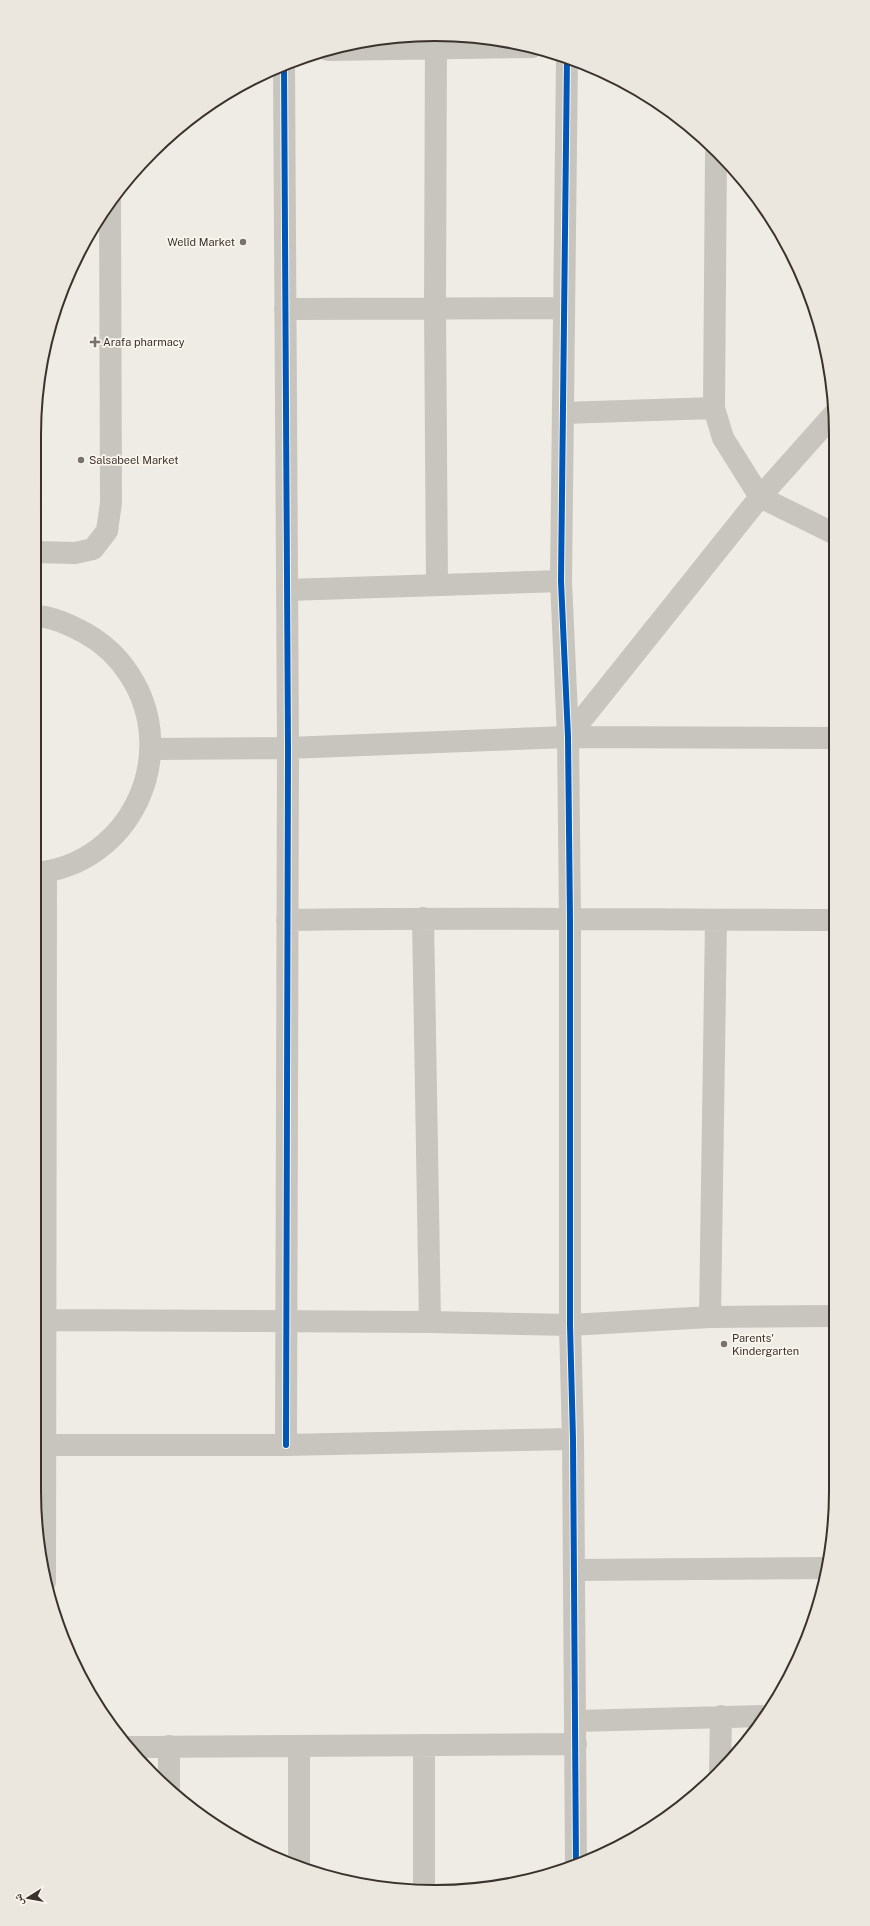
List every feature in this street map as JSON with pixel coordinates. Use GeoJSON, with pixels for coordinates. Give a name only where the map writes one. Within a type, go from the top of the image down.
{"type":"FeatureCollection","features":[{"type":"Feature","properties":{"kind":"street"},"geometry":{"type":"LineString","coordinates":[[372,46],[436,41]]}},
{"type":"Feature","properties":{"kind":"street"},"geometry":{"type":"LineString","coordinates":[[436,41],[435,308],[437,584]]}},
{"type":"Feature","properties":{"kind":"street"},"geometry":{"type":"LineString","coordinates":[[438,41],[487,44]]}},
{"type":"Feature","properties":{"kind":"street"},"geometry":{"type":"LineString","coordinates":[[567,64],[561,581],[568,737],[570,920],[570,1325],[574,1439],[576,1859]]}},
{"type":"Feature","properties":{"kind":"street"},"geometry":{"type":"LineString","coordinates":[[284,71],[288,748],[286,1445]]}},
{"type":"Feature","properties":{"kind":"street"},"geometry":{"type":"LineString","coordinates":[[716,158],[714,408],[723,438],[760,497],[829,531]]}},
{"type":"Feature","properties":{"kind":"street"},"geometry":{"type":"LineString","coordinates":[[41,552],[75,553],[93,549],[107,531],[111,503],[110,212]]}},
{"type":"Feature","properties":{"kind":"street"},"geometry":{"type":"LineString","coordinates":[[285,309],[564,308]]}},
{"type":"Feature","properties":{"kind":"street"},"geometry":{"type":"LineString","coordinates":[[563,413],[714,408]]}},
{"type":"Feature","properties":{"kind":"street"},"geometry":{"type":"LineString","coordinates":[[568,737],[760,497],[828,420]]}},
{"type":"Feature","properties":{"kind":"street"},"geometry":{"type":"LineString","coordinates":[[287,590],[561,581]]}},
{"type":"Feature","properties":{"kind":"street"},"geometry":{"type":"LineString","coordinates":[[41,618],[70,625],[98,640],[120,661],[138,688],[148,717],[151,749],[147,778],[136,805],[120,829],[99,849],[74,864],[41,873]]}},
{"type":"Feature","properties":{"kind":"street"},"geometry":{"type":"LineString","coordinates":[[151,749],[288,748],[568,737],[829,738]]}},
{"type":"Feature","properties":{"kind":"street"},"geometry":{"type":"LineString","coordinates":[[287,920],[423,918],[570,920],[829,920]]}},
{"type":"Feature","properties":{"kind":"street"},"geometry":{"type":"LineString","coordinates":[[423,918],[430,1322]]}},
{"type":"Feature","properties":{"kind":"street"},"geometry":{"type":"LineString","coordinates":[[710,1317],[716,920]]}},
{"type":"Feature","properties":{"kind":"street"},"geometry":{"type":"LineString","coordinates":[[41,1065],[45,1320],[41,1403]]}},
{"type":"Feature","properties":{"kind":"street"},"geometry":{"type":"LineString","coordinates":[[45,1320],[430,1322],[570,1325],[710,1317],[829,1316]]}},
{"type":"Feature","properties":{"kind":"street"},"geometry":{"type":"LineString","coordinates":[[41,1445],[286,1445],[574,1439]]}},
{"type":"Feature","properties":{"kind":"street"},"geometry":{"type":"LineString","coordinates":[[41,1491],[42,1521]]}},
{"type":"Feature","properties":{"kind":"street"},"geometry":{"type":"LineString","coordinates":[[574,1570],[821,1568]]}},
{"type":"Feature","properties":{"kind":"street"},"geometry":{"type":"LineString","coordinates":[[720,1763],[721,1716]]}},
{"type":"Feature","properties":{"kind":"street"},"geometry":{"type":"LineString","coordinates":[[576,1721],[759,1716]]}},
{"type":"Feature","properties":{"kind":"street"},"geometry":{"type":"LineString","coordinates":[[135,1747],[576,1744]]}},
{"type":"Feature","properties":{"kind":"street"},"geometry":{"type":"LineString","coordinates":[[424,1745],[424,1885]]}},
{"type":"Feature","properties":{"kind":"street"},"geometry":{"type":"LineString","coordinates":[[169,1746],[169,1782]]}},
{"type":"Feature","properties":{"kind":"street"},"geometry":{"type":"LineString","coordinates":[[299,1746],[299,1861]]}},
{"type":"Feature","properties":{"kind":"cycle path"},"geometry":{"type":"LineString","coordinates":[[567,64],[561,581],[568,737],[570,920],[570,1325],[573,1439],[576,1859]]}},
{"type":"Feature","properties":{"kind":"cycle path"},"geometry":{"type":"LineString","coordinates":[[284,71],[288,748],[286,1445]]}},
{"type":"Feature","properties":{"kind":"place","name":"Welîd Market"},"geometry":{"type":"Point","coordinates":[243,242]}},
{"type":"Feature","properties":{"kind":"place","name":"Arafa pharmacy"},"geometry":{"type":"Point","coordinates":[95,342]}},
{"type":"Feature","properties":{"kind":"place","name":"Salsabeel Market"},"geometry":{"type":"Point","coordinates":[81,460]}},
{"type":"Feature","properties":{"kind":"place","name":"Parents' Kindergarten"},"geometry":{"type":"Point","coordinates":[724,1344]}}]}
